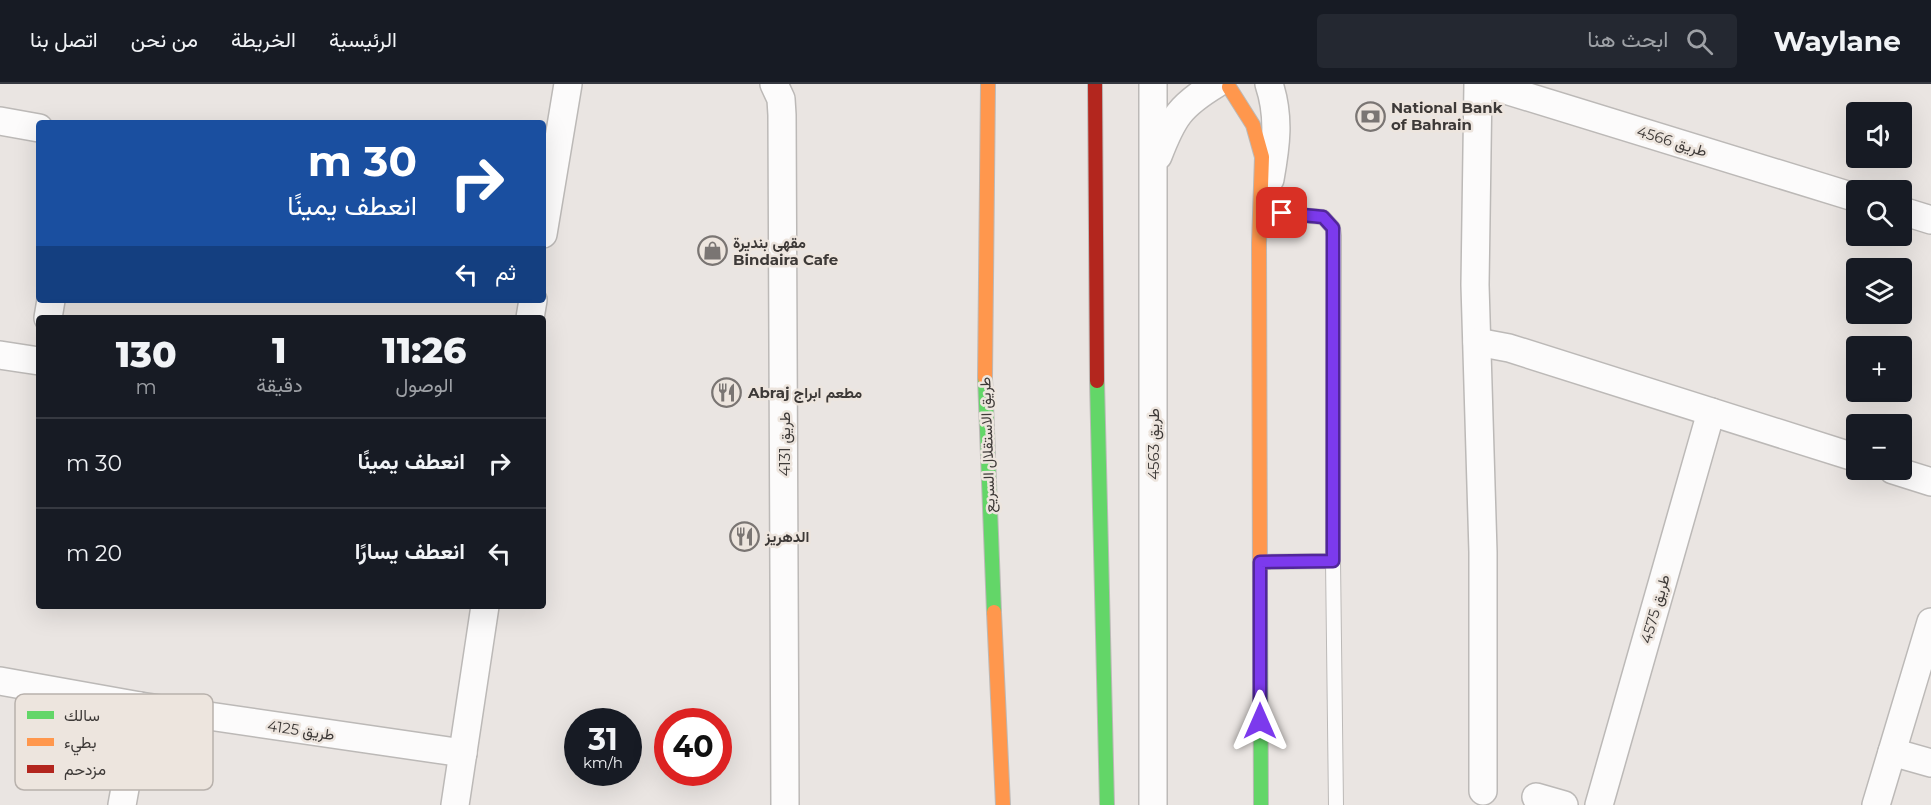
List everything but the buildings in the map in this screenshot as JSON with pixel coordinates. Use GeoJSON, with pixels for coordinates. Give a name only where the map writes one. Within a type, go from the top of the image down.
{"type":"FeatureCollection","features":[{"type":"Feature","properties":{"kind":"main road","name":"طريق الاستقلال السريع"},"geometry":{"type":"LineString","coordinates":[[988,84],[985,422],[1003,805]]}},
{"type":"Feature","properties":{"kind":"main road"},"geometry":{"type":"LineString","coordinates":[[1095,84],[1097,381],[1107,805]]}},
{"type":"Feature","properties":{"kind":"main road"},"geometry":{"type":"LineString","coordinates":[[1229,85],[1255,127],[1261,146],[1259,243],[1261,805]]}},
{"type":"Feature","properties":{"kind":"street"},"geometry":{"type":"LineString","coordinates":[[546,202],[568,84]]}},
{"type":"Feature","properties":{"kind":"street","name":"طريق 4131"},"geometry":{"type":"LineString","coordinates":[[774,84],[781,99],[782,115],[785,805]]}},
{"type":"Feature","properties":{"kind":"street","name":"طريق 4563"},"geometry":{"type":"LineString","coordinates":[[1153,84],[1153,805]]}},
{"type":"Feature","properties":{"kind":"street"},"geometry":{"type":"LineString","coordinates":[[1259,243],[1277,140],[1274,100],[1269,84]]}},
{"type":"Feature","properties":{"kind":"street"},"geometry":{"type":"LineString","coordinates":[[1478,84],[1477,342],[1483,552],[1483,791]]}},
{"type":"Feature","properties":{"kind":"street","name":"طريق 4566"},"geometry":{"type":"LineString","coordinates":[[1486,84],[1528,90],[1846,194]]}},
{"type":"Feature","properties":{"kind":"street"},"geometry":{"type":"LineString","coordinates":[[1153,168],[1166,134],[1181,108],[1192,98],[1229,85]]}},
{"type":"Feature","properties":{"kind":"street"},"geometry":{"type":"LineString","coordinates":[[0,121],[36,127]]}},
{"type":"Feature","properties":{"kind":"street"},"geometry":{"type":"LineString","coordinates":[[1912,214],[1931,220]]}},
{"type":"Feature","properties":{"kind":"street"},"geometry":{"type":"LineString","coordinates":[[1477,342],[1509,348],[1846,455]]}},
{"type":"Feature","properties":{"kind":"street"},"geometry":{"type":"LineString","coordinates":[[0,355],[36,361]]}},
{"type":"Feature","properties":{"kind":"street","name":"طريق 4575"},"geometry":{"type":"LineString","coordinates":[[1599,805],[1711,412]]}},
{"type":"Feature","properties":{"kind":"street"},"geometry":{"type":"LineString","coordinates":[[1912,476],[1931,482]]}},
{"type":"Feature","properties":{"kind":"street"},"geometry":{"type":"LineString","coordinates":[[455,805],[485,609]]}},
{"type":"Feature","properties":{"kind":"street"},"geometry":{"type":"LineString","coordinates":[[1876,805],[1931,622]]}},
{"type":"Feature","properties":{"kind":"street","name":"طريق 4125"},"geometry":{"type":"LineString","coordinates":[[0,681],[73,694]]}},
{"type":"Feature","properties":{"kind":"street","name":"طريق 4125"},"geometry":{"type":"LineString","coordinates":[[213,717],[463,753]]}},
{"type":"Feature","properties":{"kind":"street"},"geometry":{"type":"LineString","coordinates":[[1246,805],[1260,744]]}},
{"type":"Feature","properties":{"kind":"street"},"geometry":{"type":"LineString","coordinates":[[1892,752],[1931,763]]}},
{"type":"Feature","properties":{"kind":"street"},"geometry":{"type":"LineString","coordinates":[[122,805],[125,790]]}},
{"type":"Feature","properties":{"kind":"street"},"geometry":{"type":"LineString","coordinates":[[1536,797],[1564,805]]}},
{"type":"Feature","properties":{"kind":"lane"},"geometry":{"type":"LineString","coordinates":[[1265,212],[1316,215],[1323,217],[1333,228],[1336,805]]}},
{"type":"Feature","properties":{"kind":"lane"},"geometry":{"type":"LineString","coordinates":[[1260,562],[1333,561]]}},
{"type":"Feature","properties":{"kind":"traffic: fast"},"geometry":{"type":"LineString","coordinates":[[985,378],[994,612]]}},
{"type":"Feature","properties":{"kind":"traffic: fast"},"geometry":{"type":"LineString","coordinates":[[1097,381],[1107,805]]}},
{"type":"Feature","properties":{"kind":"traffic: fast"},"geometry":{"type":"LineString","coordinates":[[1260,590],[1261,805]]}},
{"type":"Feature","properties":{"kind":"traffic: slow"},"geometry":{"type":"LineString","coordinates":[[985,378],[988,84]]}},
{"type":"Feature","properties":{"kind":"traffic: slow"},"geometry":{"type":"LineString","coordinates":[[1229,87],[1253,125],[1262,157],[1259,243],[1260,590]]}},
{"type":"Feature","properties":{"kind":"traffic: slow"},"geometry":{"type":"LineString","coordinates":[[994,612],[1003,805]]}},
{"type":"Feature","properties":{"kind":"traffic: jam"},"geometry":{"type":"LineString","coordinates":[[1095,84],[1097,381]]}},
{"type":"Feature","properties":{"kind":"place","name":"National Bank of Bahrain"},"geometry":{"type":"Point","coordinates":[1370,116]}},
{"type":"Feature","properties":{"kind":"place","name":"مقهى بنديرة Bindaira Cafe"},"geometry":{"type":"Point","coordinates":[712,251]}},
{"type":"Feature","properties":{"kind":"place","name":"Abraj مطعم ابراج"},"geometry":{"type":"Point","coordinates":[727,392]}},
{"type":"Feature","properties":{"kind":"place","name":"الدهريز"},"geometry":{"type":"Point","coordinates":[744,536]}},
{"type":"Feature","properties":{"kind":"route"},"geometry":{"type":"LineString","coordinates":[[1260,721],[1260,562],[1333,561],[1333,228],[1323,217],[1282,213]]}}]}
